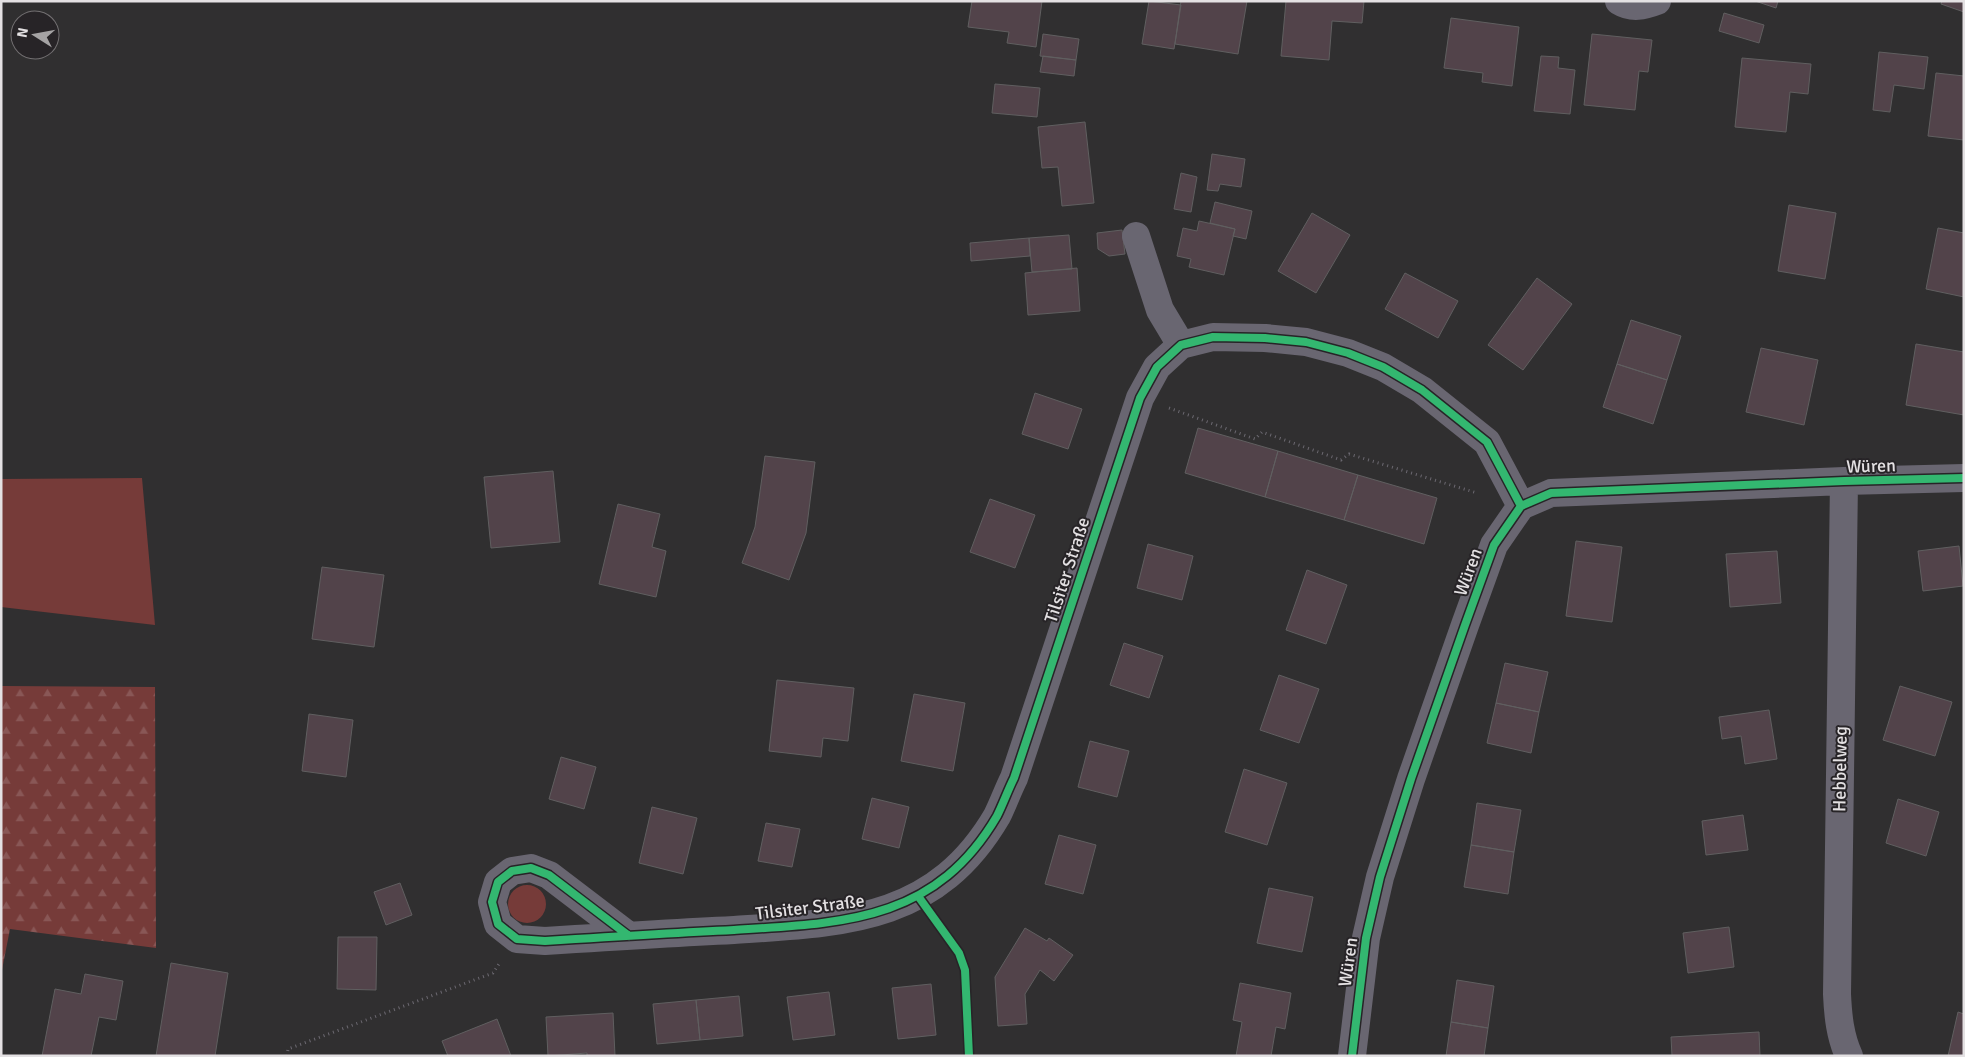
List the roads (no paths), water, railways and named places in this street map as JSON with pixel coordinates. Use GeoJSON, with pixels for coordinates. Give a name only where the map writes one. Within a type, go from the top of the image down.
{"type":"FeatureCollection","features":[{"type":"Feature","properties":{"kind":"street"},"geometry":{"type":"LineString","coordinates":[[1619,1],[1642,7],[1657,1]]}},
{"type":"Feature","properties":{"kind":"street"},"geometry":{"type":"LineString","coordinates":[[1136,236],[1160,310],[1181,345]]}},
{"type":"Feature","properties":{"kind":"street","name":"Tilsiter Straße"},"geometry":{"type":"LineString","coordinates":[[629,936],[549,875],[532,868],[512,870],[498,882],[492,902],[498,924],[517,939],[545,942],[756,928],[839,922],[890,910],[918,896],[948,876],[974,849],[997,815],[1014,778],[1140,398],[1157,367],[1181,345],[1213,337],[1306,342],[1348,353],[1383,367],[1422,390],[1487,442],[1521,506]]}},
{"type":"Feature","properties":{"kind":"street","name":"Würen"},"geometry":{"type":"LineString","coordinates":[[1352,1056],[1366,938],[1380,877],[1411,779],[1494,545],[1521,506],[1551,494],[1844,481],[1964,478]]}},
{"type":"Feature","properties":{"kind":"street","name":"Hebbelweg"},"geometry":{"type":"LineString","coordinates":[[1844,481],[1837,994],[1838,1018],[1844,1045],[1849,1056]]}}]}
